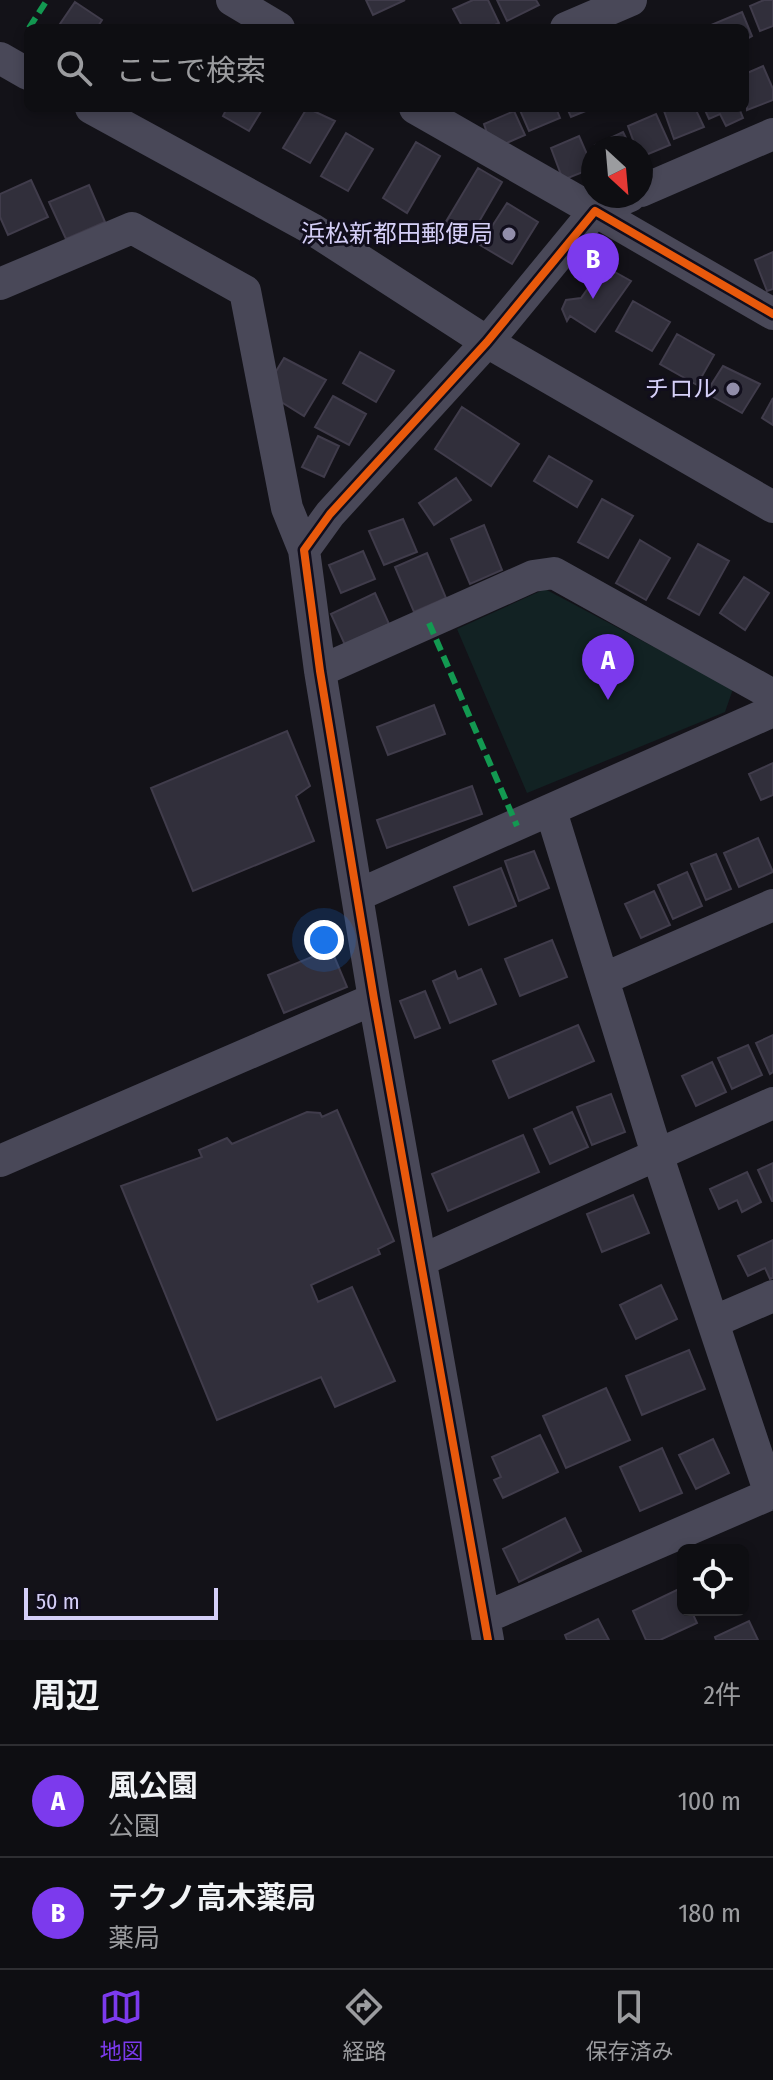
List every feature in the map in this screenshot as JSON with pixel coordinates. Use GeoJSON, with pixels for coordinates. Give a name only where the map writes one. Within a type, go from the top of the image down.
{"type":"FeatureCollection","features":[{"type":"Feature","properties":{"kind":"street"},"geometry":{"type":"LineString","coordinates":[[232,0],[272,24]]}},
{"type":"Feature","properties":{"kind":"street"},"geometry":{"type":"LineString","coordinates":[[575,24],[631,0]]}},
{"type":"Feature","properties":{"kind":"street"},"geometry":{"type":"LineString","coordinates":[[0,58],[24,72]]}},
{"type":"Feature","properties":{"kind":"street"},"geometry":{"type":"LineString","coordinates":[[98,112],[312,229],[487,342],[773,507]]}},
{"type":"Feature","properties":{"kind":"street"},"geometry":{"type":"LineString","coordinates":[[422,112],[773,314]]}},
{"type":"Feature","properties":{"kind":"street"},"geometry":{"type":"LineString","coordinates":[[653,186],[773,134]]}},
{"type":"Feature","properties":{"kind":"street"},"geometry":{"type":"LineString","coordinates":[[304,550],[324,521],[487,342],[595,211],[602,208]]}},
{"type":"Feature","properties":{"kind":"street"},"geometry":{"type":"LineString","coordinates":[[0,284],[132,228],[245,291],[287,508],[304,550],[320,671],[374,999],[486,1629],[772,1494],[657,1154],[551,811]]}},
{"type":"Feature","properties":{"kind":"street"},"geometry":{"type":"LineString","coordinates":[[320,671],[533,576],[554,573],[773,695]]}},
{"type":"Feature","properties":{"kind":"street"},"geometry":{"type":"LineString","coordinates":[[358,895],[773,711]]}},
{"type":"Feature","properties":{"kind":"street"},"geometry":{"type":"LineString","coordinates":[[603,979],[773,905]]}},
{"type":"Feature","properties":{"kind":"street"},"geometry":{"type":"LineString","coordinates":[[0,1161],[374,999]]}},
{"type":"Feature","properties":{"kind":"street"},"geometry":{"type":"LineString","coordinates":[[422,1260],[773,1103]]}},
{"type":"Feature","properties":{"kind":"street"},"geometry":{"type":"LineString","coordinates":[[713,1322],[773,1296]]}},
{"type":"Feature","properties":{"kind":"shaded area"},"geometry":{"type":"Polygon","coordinates":[[[545,589],[733,689],[725,712],[527,793],[457,629],[545,589]]]}},
{"type":"Feature","properties":{"kind":"building"},"geometry":{"type":"Polygon","coordinates":[[[366,0],[405,0],[373,15],[366,0]]]}},
{"type":"Feature","properties":{"kind":"building"},"geometry":{"type":"Polygon","coordinates":[[[473,0],[488,0],[499,23],[461,24],[453,9],[473,0]]]}},
{"type":"Feature","properties":{"kind":"building"},"geometry":{"type":"Polygon","coordinates":[[[497,0],[536,0],[539,5],[507,21],[497,0]]]}},
{"type":"Feature","properties":{"kind":"building"},"geometry":{"type":"Polygon","coordinates":[[[773,0],[773,26],[760,31],[750,6],[773,0]]]}},
{"type":"Feature","properties":{"kind":"building"},"geometry":{"type":"Polygon","coordinates":[[[75,2],[102,20],[100,24],[60,24],[75,2]]]}},
{"type":"Feature","properties":{"kind":"building"},"geometry":{"type":"Polygon","coordinates":[[[742,12],[747,24],[713,24],[742,12]]]}},
{"type":"Feature","properties":{"kind":"building"},"geometry":{"type":"Polygon","coordinates":[[[763,66],[773,89],[773,100],[749,109],[749,72],[763,66]]]}},
{"type":"Feature","properties":{"kind":"building"},"geometry":{"type":"Polygon","coordinates":[[[225,112],[261,112],[249,131],[223,116],[225,112]]]}},
{"type":"Feature","properties":{"kind":"building"},"geometry":{"type":"Polygon","coordinates":[[[305,112],[316,112],[335,121],[310,163],[283,148],[305,112]]]}},
{"type":"Feature","properties":{"kind":"building"},"geometry":{"type":"Polygon","coordinates":[[[514,112],[525,135],[502,145],[489,139],[484,124],[514,112]]]}},
{"type":"Feature","properties":{"kind":"building"},"geometry":{"type":"Polygon","coordinates":[[[521,112],[558,112],[560,118],[529,131],[521,112]]]}},
{"type":"Feature","properties":{"kind":"building"},"geometry":{"type":"Polygon","coordinates":[[[664,112],[697,112],[704,127],[674,139],[664,112]]]}},
{"type":"Feature","properties":{"kind":"building"},"geometry":{"type":"Polygon","coordinates":[[[706,112],[741,112],[743,118],[726,126],[720,114],[709,119],[706,112]]]}},
{"type":"Feature","properties":{"kind":"building"},"geometry":{"type":"Polygon","coordinates":[[[656,114],[670,145],[653,152],[653,136],[632,136],[628,126],[656,114]]]}},
{"type":"Feature","properties":{"kind":"building"},"geometry":{"type":"Polygon","coordinates":[[[346,133],[373,149],[348,191],[321,176],[346,133]]]}},
{"type":"Feature","properties":{"kind":"building"},"geometry":{"type":"Polygon","coordinates":[[[579,136],[581,173],[563,180],[551,148],[579,136]]]}},
{"type":"Feature","properties":{"kind":"building"},"geometry":{"type":"Polygon","coordinates":[[[416,142],[440,156],[407,213],[383,198],[416,142]]]}},
{"type":"Feature","properties":{"kind":"building"},"geometry":{"type":"Polygon","coordinates":[[[478,168],[502,182],[469,239],[444,225],[478,168]]]}},
{"type":"Feature","properties":{"kind":"building"},"geometry":{"type":"Polygon","coordinates":[[[31,180],[48,217],[8,235],[0,217],[0,194],[31,180]]]}},
{"type":"Feature","properties":{"kind":"building"},"geometry":{"type":"Polygon","coordinates":[[[89,185],[105,222],[66,239],[49,202],[89,185]]]}},
{"type":"Feature","properties":{"kind":"building","name":"浜松新都田郵便局"},"geometry":{"type":"Polygon","coordinates":[[[507,203],[538,222],[512,264],[480,245],[507,203]]]}},
{"type":"Feature","properties":{"kind":"building"},"geometry":{"type":"Polygon","coordinates":[[[773,252],[773,289],[767,291],[755,260],[773,252]]]}},
{"type":"Feature","properties":{"kind":"building"},"geometry":{"type":"Polygon","coordinates":[[[604,266],[631,281],[595,332],[570,316],[567,321],[562,309],[566,300],[581,298],[604,266]]]}},
{"type":"Feature","properties":{"kind":"building"},"geometry":{"type":"Polygon","coordinates":[[[633,301],[670,322],[652,351],[616,331],[633,301]]]}},
{"type":"Feature","properties":{"kind":"building"},"geometry":{"type":"Polygon","coordinates":[[[677,334],[714,355],[697,385],[660,364],[677,334]]]}},
{"type":"Feature","properties":{"kind":"building"},"geometry":{"type":"Polygon","coordinates":[[[360,352],[394,371],[376,402],[343,383],[360,352]]]}},
{"type":"Feature","properties":{"kind":"building"},"geometry":{"type":"Polygon","coordinates":[[[284,358],[326,380],[304,416],[278,400],[275,373],[284,358]]]}},
{"type":"Feature","properties":{"kind":"building","name":"チロル"},"geometry":{"type":"Polygon","coordinates":[[[723,366],[760,384],[742,413],[706,393],[723,366]]]}},
{"type":"Feature","properties":{"kind":"building"},"geometry":{"type":"Polygon","coordinates":[[[333,396],[366,414],[349,445],[315,427],[333,396]]]}},
{"type":"Feature","properties":{"kind":"building"},"geometry":{"type":"Polygon","coordinates":[[[773,398],[773,425],[762,418],[773,398]]]}},
{"type":"Feature","properties":{"kind":"building"},"geometry":{"type":"Polygon","coordinates":[[[462,407],[519,444],[491,486],[435,449],[462,407]]]}},
{"type":"Feature","properties":{"kind":"building"},"geometry":{"type":"Polygon","coordinates":[[[318,436],[339,446],[324,477],[302,467],[318,436]]]}},
{"type":"Feature","properties":{"kind":"building"},"geometry":{"type":"Polygon","coordinates":[[[549,456],[592,481],[577,507],[534,481],[549,456]]]}},
{"type":"Feature","properties":{"kind":"building"},"geometry":{"type":"Polygon","coordinates":[[[456,478],[471,500],[434,525],[419,503],[456,478]]]}},
{"type":"Feature","properties":{"kind":"building"},"geometry":{"type":"Polygon","coordinates":[[[602,499],[633,516],[608,558],[578,542],[602,499]]]}},
{"type":"Feature","properties":{"kind":"building"},"geometry":{"type":"Polygon","coordinates":[[[403,519],[417,552],[384,565],[369,531],[403,519]]]}},
{"type":"Feature","properties":{"kind":"building"},"geometry":{"type":"Polygon","coordinates":[[[484,525],[502,570],[470,584],[451,539],[484,525]]]}},
{"type":"Feature","properties":{"kind":"building"},"geometry":{"type":"Polygon","coordinates":[[[640,540],[670,558],[646,600],[616,583],[640,540]]]}},
{"type":"Feature","properties":{"kind":"building"},"geometry":{"type":"Polygon","coordinates":[[[698,544],[729,561],[699,615],[668,598],[698,544]]]}},
{"type":"Feature","properties":{"kind":"building"},"geometry":{"type":"Polygon","coordinates":[[[363,551],[375,579],[341,593],[329,565],[363,551]]]}},
{"type":"Feature","properties":{"kind":"building"},"geometry":{"type":"Polygon","coordinates":[[[427,553],[446,598],[414,612],[395,567],[427,553]]]}},
{"type":"Feature","properties":{"kind":"building"},"geometry":{"type":"Polygon","coordinates":[[[744,577],[769,593],[745,630],[720,613],[744,577]]]}},
{"type":"Feature","properties":{"kind":"building"},"geometry":{"type":"Polygon","coordinates":[[[375,593],[389,624],[345,645],[331,614],[375,593]]]}},
{"type":"Feature","properties":{"kind":"building"},"geometry":{"type":"Polygon","coordinates":[[[434,705],[445,734],[388,755],[377,727],[434,705]]]}},
{"type":"Feature","properties":{"kind":"building"},"geometry":{"type":"Polygon","coordinates":[[[287,731],[310,786],[296,796],[314,841],[193,891],[151,788],[287,731]]]}},
{"type":"Feature","properties":{"kind":"building"},"geometry":{"type":"Polygon","coordinates":[[[773,763],[773,795],[761,800],[749,774],[773,763]]]}},
{"type":"Feature","properties":{"kind":"building"},"geometry":{"type":"Polygon","coordinates":[[[472,786],[482,814],[387,848],[377,820],[472,786]]]}},
{"type":"Feature","properties":{"kind":"building"},"geometry":{"type":"Polygon","coordinates":[[[758,838],[773,872],[739,887],[724,853],[758,838]]]}},
{"type":"Feature","properties":{"kind":"building"},"geometry":{"type":"Polygon","coordinates":[[[534,851],[549,888],[519,901],[505,861],[534,851]]]}},
{"type":"Feature","properties":{"kind":"building"},"geometry":{"type":"Polygon","coordinates":[[[716,854],[731,889],[706,900],[691,864],[716,854]]]}},
{"type":"Feature","properties":{"kind":"building"},"geometry":{"type":"Polygon","coordinates":[[[501,868],[516,906],[469,925],[454,887],[501,868]]]}},
{"type":"Feature","properties":{"kind":"building"},"geometry":{"type":"Polygon","coordinates":[[[687,872],[702,906],[673,919],[658,885],[687,872]]]}},
{"type":"Feature","properties":{"kind":"building"},"geometry":{"type":"Polygon","coordinates":[[[654,891],[670,925],[641,938],[625,904],[654,891]]]}},
{"type":"Feature","properties":{"kind":"building"},"geometry":{"type":"Polygon","coordinates":[[[552,940],[567,977],[520,996],[505,959],[552,940]]]}},
{"type":"Feature","properties":{"kind":"building"},"geometry":{"type":"Polygon","coordinates":[[[331,949],[347,987],[284,1013],[268,975],[331,949]]]}},
{"type":"Feature","properties":{"kind":"building"},"geometry":{"type":"Polygon","coordinates":[[[481,969],[496,1004],[450,1023],[433,981],[455,971],[458,979],[481,969]]]}},
{"type":"Feature","properties":{"kind":"building"},"geometry":{"type":"Polygon","coordinates":[[[425,991],[440,1028],[415,1038],[400,1001],[425,991]]]}},
{"type":"Feature","properties":{"kind":"building"},"geometry":{"type":"Polygon","coordinates":[[[578,1025],[594,1061],[509,1098],[493,1061],[578,1025]]]}},
{"type":"Feature","properties":{"kind":"building"},"geometry":{"type":"Polygon","coordinates":[[[773,1035],[773,1072],[770,1074],[756,1043],[773,1035]]]}},
{"type":"Feature","properties":{"kind":"building"},"geometry":{"type":"Polygon","coordinates":[[[748,1045],[762,1075],[732,1089],[718,1058],[748,1045]]]}},
{"type":"Feature","properties":{"kind":"building"},"geometry":{"type":"Polygon","coordinates":[[[712,1062],[726,1092],[696,1106],[682,1076],[712,1062]]]}},
{"type":"Feature","properties":{"kind":"building"},"geometry":{"type":"Polygon","coordinates":[[[611,1094],[625,1132],[592,1145],[577,1107],[611,1094]]]}},
{"type":"Feature","properties":{"kind":"building"},"geometry":{"type":"Polygon","coordinates":[[[337,1110],[394,1241],[378,1249],[380,1254],[311,1285],[318,1302],[352,1287],[395,1381],[335,1407],[321,1377],[217,1420],[121,1186],[202,1157],[199,1150],[227,1138],[232,1144],[307,1112],[320,1113],[322,1117],[337,1110]]]}},
{"type":"Feature","properties":{"kind":"building"},"geometry":{"type":"Polygon","coordinates":[[[572,1112],[588,1147],[550,1164],[534,1129],[572,1112]]]}},
{"type":"Feature","properties":{"kind":"building"},"geometry":{"type":"Polygon","coordinates":[[[523,1135],[539,1172],[448,1211],[432,1174],[523,1135]]]}},
{"type":"Feature","properties":{"kind":"building"},"geometry":{"type":"Polygon","coordinates":[[[773,1163],[773,1201],[772,1201],[758,1170],[773,1163]]]}},
{"type":"Feature","properties":{"kind":"building"},"geometry":{"type":"Polygon","coordinates":[[[747,1172],[761,1202],[742,1212],[737,1200],[719,1209],[710,1189],[747,1172]]]}},
{"type":"Feature","properties":{"kind":"building"},"geometry":{"type":"Polygon","coordinates":[[[633,1195],[649,1233],[602,1252],[587,1214],[633,1195]]]}},
{"type":"Feature","properties":{"kind":"building"},"geometry":{"type":"Polygon","coordinates":[[[773,1240],[773,1278],[770,1279],[765,1268],[748,1276],[738,1256],[773,1240]]]}},
{"type":"Feature","properties":{"kind":"building"},"geometry":{"type":"Polygon","coordinates":[[[661,1285],[677,1319],[636,1339],[620,1305],[661,1285]]]}},
{"type":"Feature","properties":{"kind":"building"},"geometry":{"type":"Polygon","coordinates":[[[689,1350],[705,1389],[642,1415],[626,1376],[689,1350]]]}},
{"type":"Feature","properties":{"kind":"building"},"geometry":{"type":"Polygon","coordinates":[[[606,1388],[630,1440],[566,1468],[543,1416],[606,1388]]]}},
{"type":"Feature","properties":{"kind":"building"},"geometry":{"type":"Polygon","coordinates":[[[540,1435],[558,1472],[503,1498],[494,1480],[501,1477],[492,1457],[540,1435]]]}},
{"type":"Feature","properties":{"kind":"building"},"geometry":{"type":"Polygon","coordinates":[[[713,1439],[729,1473],[696,1489],[679,1455],[713,1439]]]}},
{"type":"Feature","properties":{"kind":"building"},"geometry":{"type":"Polygon","coordinates":[[[662,1448],[682,1493],[640,1511],[620,1467],[662,1448]]]}},
{"type":"Feature","properties":{"kind":"building"},"geometry":{"type":"Polygon","coordinates":[[[565,1518],[581,1551],[519,1582],[503,1549],[565,1518]]]}},
{"type":"Feature","properties":{"kind":"building"},"geometry":{"type":"Polygon","coordinates":[[[677,1590],[677,1616],[694,1616],[697,1623],[660,1640],[646,1640],[633,1611],[677,1590]]]}},
{"type":"Feature","properties":{"kind":"building"},"geometry":{"type":"Polygon","coordinates":[[[598,1619],[609,1640],[567,1640],[565,1635],[598,1619]]]}},
{"type":"Feature","properties":{"kind":"building"},"geometry":{"type":"Polygon","coordinates":[[[749,1621],[758,1640],[716,1640],[715,1637],[749,1621]]]}},
{"type":"Feature","properties":{"kind":"marked path"},"geometry":{"type":"LineString","coordinates":[[32,24],[47,0]]}},
{"type":"Feature","properties":{"kind":"marked path"},"geometry":{"type":"LineString","coordinates":[[429,623],[517,826]]}},
{"type":"Feature","properties":{"kind":"cycle path"},"geometry":{"type":"LineString","coordinates":[[488,1640],[374,999],[320,671],[304,550],[330,514],[487,342],[595,211],[773,314]]}},
{"type":"Feature","properties":{"kind":"place","name":"浜松新都田郵便局"},"geometry":{"type":"Point","coordinates":[509,234]}},
{"type":"Feature","properties":{"kind":"place","name":"テクノ高木薬局"},"geometry":{"type":"Point","coordinates":[593,299]}},
{"type":"Feature","properties":{"kind":"place","name":"チロル"},"geometry":{"type":"Point","coordinates":[733,389]}},
{"type":"Feature","properties":{"kind":"place","name":"風公園"},"geometry":{"type":"Point","coordinates":[608,700]}}]}
